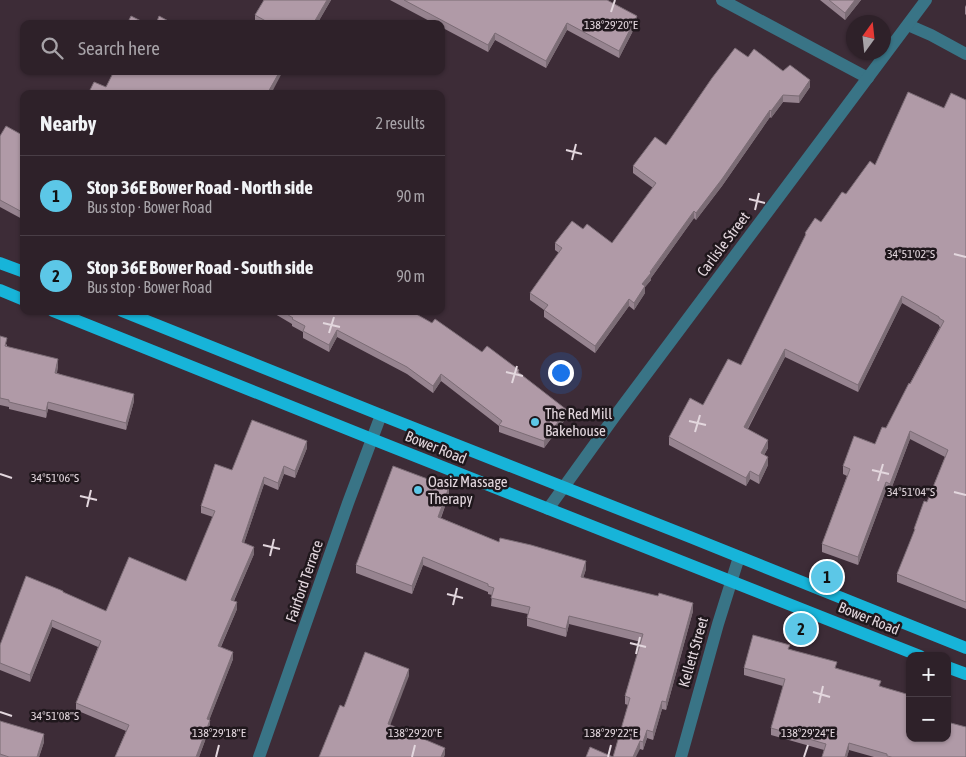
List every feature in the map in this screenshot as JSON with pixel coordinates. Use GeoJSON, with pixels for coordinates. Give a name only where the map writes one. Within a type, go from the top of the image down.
{"type":"FeatureCollection","features":[{"type":"Feature","properties":{"kind":"main road"},"geometry":{"type":"LineString","coordinates":[[0,263],[20,270]]}},
{"type":"Feature","properties":{"kind":"main road"},"geometry":{"type":"LineString","coordinates":[[0,290],[20,298]]}},
{"type":"Feature","properties":{"kind":"main road","name":"Bower Road"},"geometry":{"type":"LineString","coordinates":[[63,315],[910,652]]}},
{"type":"Feature","properties":{"kind":"main road","name":"Bower Road"},"geometry":{"type":"LineString","coordinates":[[132,315],[966,648]]}},
{"type":"Feature","properties":{"kind":"main road"},"geometry":{"type":"LineString","coordinates":[[951,668],[966,674]]}},
{"type":"Feature","properties":{"kind":"street"},"geometry":{"type":"LineString","coordinates":[[722,0],[868,78]]}},
{"type":"Feature","properties":{"kind":"street","name":"Carlisle Street"},"geometry":{"type":"LineString","coordinates":[[548,509],[926,0]]}},
{"type":"Feature","properties":{"kind":"street"},"geometry":{"type":"LineString","coordinates":[[908,25],[966,54]]}},
{"type":"Feature","properties":{"kind":"street","name":"Fairford Terrace"},"geometry":{"type":"LineString","coordinates":[[260,757],[345,512],[381,415]]}},
{"type":"Feature","properties":{"kind":"street","name":"Kellett Street"},"geometry":{"type":"LineString","coordinates":[[681,757],[739,557]]}},
{"type":"Feature","properties":{"kind":"building"},"geometry":{"type":"Polygon","coordinates":[[[264,0],[327,0],[315,20],[264,20],[255,15],[264,0]]]}},
{"type":"Feature","properties":{"kind":"building"},"geometry":{"type":"Polygon","coordinates":[[[404,0],[607,0],[637,16],[619,51],[567,23],[546,61],[495,33],[488,45],[445,22],[445,20],[441,20],[404,0]]]}},
{"type":"Feature","properties":{"kind":"building"},"geometry":{"type":"Polygon","coordinates":[[[829,0],[855,0],[845,13],[829,0]]]}},
{"type":"Feature","properties":{"kind":"building"},"geometry":{"type":"Polygon","coordinates":[[[131,16],[139,20],[129,20],[131,16]]]}},
{"type":"Feature","properties":{"kind":"building"},"geometry":{"type":"Polygon","coordinates":[[[159,16],[166,20],[158,20],[159,16]]]}},
{"type":"Feature","properties":{"kind":"building"},"geometry":{"type":"Polygon","coordinates":[[[735,48],[748,57],[754,49],[783,71],[790,65],[810,80],[799,96],[783,95],[770,110],[722,179],[696,213],[694,211],[650,272],[642,284],[645,286],[634,303],[629,299],[595,346],[544,310],[548,305],[530,293],[562,248],[555,243],[572,221],[583,229],[587,224],[612,243],[656,183],[633,166],[655,137],[666,145],[735,48]]]}},
{"type":"Feature","properties":{"kind":"building"},"geometry":{"type":"Polygon","coordinates":[[[112,75],[278,75],[269,90],[90,90],[94,82],[106,87],[112,75]]]}},
{"type":"Feature","properties":{"kind":"building"},"geometry":{"type":"Polygon","coordinates":[[[908,92],[944,108],[951,93],[966,100],[966,602],[897,574],[924,501],[927,502],[948,450],[910,431],[890,484],[886,482],[858,557],[822,544],[850,469],[843,466],[854,436],[875,444],[882,427],[886,428],[944,321],[902,296],[858,385],[785,349],[744,427],[768,440],[761,453],[768,457],[759,476],[750,471],[746,478],[669,437],[690,398],[703,405],[728,359],[741,365],[805,233],[815,218],[821,222],[842,192],[846,194],[870,161],[875,165],[908,92]]]}},
{"type":"Feature","properties":{"kind":"building"},"geometry":{"type":"Polygon","coordinates":[[[6,126],[20,134],[20,211],[0,200],[0,136],[6,126]]]}},
{"type":"Feature","properties":{"kind":"building"},"geometry":{"type":"Polygon","coordinates":[[[288,315],[418,315],[432,323],[435,319],[482,352],[487,346],[567,410],[544,441],[499,425],[502,421],[441,374],[433,386],[407,367],[337,330],[329,345],[303,331],[305,326],[288,315]]]}},
{"type":"Feature","properties":{"kind":"building"},"geometry":{"type":"Polygon","coordinates":[[[0,336],[7,338],[5,346],[58,359],[55,373],[134,394],[126,423],[48,402],[46,411],[0,398],[0,336]]]}},
{"type":"Feature","properties":{"kind":"building"},"geometry":{"type":"Polygon","coordinates":[[[252,420],[307,441],[295,471],[284,466],[278,483],[264,477],[242,542],[254,547],[231,600],[237,602],[218,646],[233,652],[207,719],[210,720],[196,757],[115,757],[129,725],[76,703],[101,641],[52,620],[30,675],[0,663],[0,645],[26,576],[106,611],[129,557],[186,581],[215,511],[201,506],[215,464],[232,470],[252,420]]]}},
{"type":"Feature","properties":{"kind":"building"},"geometry":{"type":"Polygon","coordinates":[[[393,466],[449,487],[438,517],[499,542],[500,538],[586,561],[581,577],[658,596],[659,593],[693,603],[666,702],[662,701],[653,732],[647,730],[643,742],[640,741],[633,757],[613,757],[630,698],[625,696],[643,634],[569,616],[566,629],[527,618],[530,607],[491,598],[494,588],[488,586],[488,584],[423,557],[412,586],[356,565],[393,466]]]}},
{"type":"Feature","properties":{"kind":"building"},"geometry":{"type":"Polygon","coordinates":[[[753,635],[790,645],[788,649],[837,662],[835,668],[881,681],[879,686],[906,694],[906,742],[951,742],[951,723],[966,727],[966,757],[892,757],[849,743],[845,757],[822,757],[826,744],[771,728],[785,679],[744,668],[753,635]]]}},
{"type":"Feature","properties":{"kind":"building"},"geometry":{"type":"Polygon","coordinates":[[[365,652],[409,669],[388,724],[445,748],[441,757],[319,757],[340,705],[344,707],[365,652]]]}},
{"type":"Feature","properties":{"kind":"building"},"geometry":{"type":"Polygon","coordinates":[[[0,721],[44,734],[37,757],[9,757],[0,754],[0,721]]]}},
{"type":"Feature","properties":{"kind":"building"},"geometry":{"type":"Polygon","coordinates":[[[590,747],[613,757],[586,757],[590,747]]]}},
{"type":"Feature","properties":{"kind":"place","name":"The Red Mill Bakehouse"},"geometry":{"type":"Point","coordinates":[535,422]}},
{"type":"Feature","properties":{"kind":"place","name":"Oasiz Massage Therapy"},"geometry":{"type":"Point","coordinates":[418,490]}},
{"type":"Feature","properties":{"kind":"place","name":"Stop 36E Bower Road - North side"},"geometry":{"type":"Point","coordinates":[827,577]}},
{"type":"Feature","properties":{"kind":"place","name":"Stop 36E Bower Road - South side"},"geometry":{"type":"Point","coordinates":[801,629]}}]}
